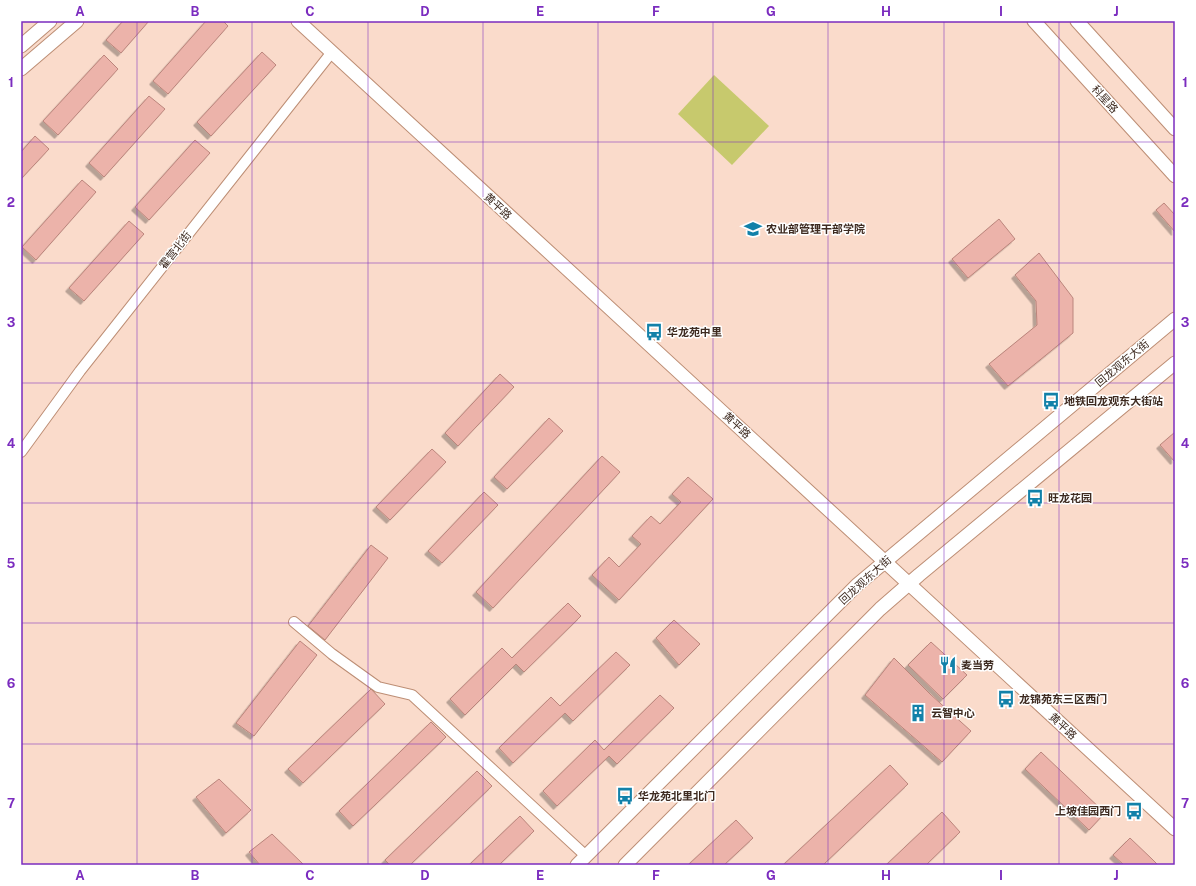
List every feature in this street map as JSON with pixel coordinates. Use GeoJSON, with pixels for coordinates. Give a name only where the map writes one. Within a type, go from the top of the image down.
{"type":"FeatureCollection","features":[{"type":"Feature","properties":{"kind":"main road"},"geometry":{"type":"LineString","coordinates":[[21,46],[50,21]]}},
{"type":"Feature","properties":{"kind":"main road"},"geometry":{"type":"LineString","coordinates":[[21,69],[77,21]]}},
{"type":"Feature","properties":{"kind":"main road","name":"黄平路"},"geometry":{"type":"LineString","coordinates":[[298,21],[1175,830]]}},
{"type":"Feature","properties":{"kind":"main road","name":"科星路"},"geometry":{"type":"LineString","coordinates":[[1034,21],[1175,176]]}},
{"type":"Feature","properties":{"kind":"main road"},"geometry":{"type":"LineString","coordinates":[[1077,21],[1175,129]]}},
{"type":"Feature","properties":{"kind":"main road","name":"回龙观东大街"},"geometry":{"type":"LineString","coordinates":[[581,860],[857,585],[1175,319]]}},
{"type":"Feature","properties":{"kind":"main road"},"geometry":{"type":"LineString","coordinates":[[625,865],[880,609],[1175,363]]}},
{"type":"Feature","properties":{"kind":"street","name":"霍营北街"},"geometry":{"type":"LineString","coordinates":[[21,452],[80,371],[332,52]]}},
{"type":"Feature","properties":{"kind":"street"},"geometry":{"type":"LineString","coordinates":[[294,622],[332,654],[378,687],[412,695],[581,860]]}},
{"type":"Feature","properties":{"kind":"shaded area"},"geometry":{"type":"Polygon","coordinates":[[[714,75],[769,126],[732,165],[678,114],[714,75]]]}},
{"type":"Feature","properties":{"kind":"building"},"geometry":{"type":"Polygon","coordinates":[[[123,21],[149,21],[121,53],[106,40],[123,21]]]}},
{"type":"Feature","properties":{"kind":"building"},"geometry":{"type":"Polygon","coordinates":[[[206,21],[223,21],[228,26],[168,94],[153,81],[206,21]]]}},
{"type":"Feature","properties":{"kind":"building"},"geometry":{"type":"Polygon","coordinates":[[[262,52],[276,65],[211,136],[197,122],[262,52]]]}},
{"type":"Feature","properties":{"kind":"building"},"geometry":{"type":"Polygon","coordinates":[[[104,55],[118,69],[58,135],[43,121],[104,55]]]}},
{"type":"Feature","properties":{"kind":"building"},"geometry":{"type":"Polygon","coordinates":[[[149,96],[165,109],[104,177],[89,163],[149,96]]]}},
{"type":"Feature","properties":{"kind":"building"},"geometry":{"type":"Polygon","coordinates":[[[35,136],[49,149],[21,179],[21,152],[35,136]]]}},
{"type":"Feature","properties":{"kind":"building"},"geometry":{"type":"Polygon","coordinates":[[[195,140],[210,153],[149,220],[135,207],[195,140]]]}},
{"type":"Feature","properties":{"kind":"building"},"geometry":{"type":"Polygon","coordinates":[[[82,180],[96,192],[36,260],[22,247],[82,180]]]}},
{"type":"Feature","properties":{"kind":"building"},"geometry":{"type":"Polygon","coordinates":[[[1164,203],[1175,215],[1175,232],[1156,210],[1164,203]]]}},
{"type":"Feature","properties":{"kind":"building"},"geometry":{"type":"Polygon","coordinates":[[[999,219],[1015,239],[968,278],[952,259],[999,219]]]}},
{"type":"Feature","properties":{"kind":"building"},"geometry":{"type":"Polygon","coordinates":[[[129,221],[144,234],[84,301],[69,288],[129,221]]]}},
{"type":"Feature","properties":{"kind":"building"},"geometry":{"type":"Polygon","coordinates":[[[1039,253],[1073,298],[1073,333],[1008,386],[989,364],[1037,325],[1036,301],[1015,275],[1039,253]]]}},
{"type":"Feature","properties":{"kind":"building"},"geometry":{"type":"Polygon","coordinates":[[[500,374],[514,387],[458,446],[445,433],[500,374]]]}},
{"type":"Feature","properties":{"kind":"building"},"geometry":{"type":"Polygon","coordinates":[[[549,418],[563,431],[507,489],[494,477],[549,418]]]}},
{"type":"Feature","properties":{"kind":"building"},"geometry":{"type":"Polygon","coordinates":[[[1175,432],[1175,460],[1174,461],[1160,445],[1175,432]]]}},
{"type":"Feature","properties":{"kind":"building"},"geometry":{"type":"Polygon","coordinates":[[[432,449],[446,462],[390,520],[376,507],[432,449]]]}},
{"type":"Feature","properties":{"kind":"building"},"geometry":{"type":"Polygon","coordinates":[[[602,456],[620,472],[493,608],[476,592],[602,456]]]}},
{"type":"Feature","properties":{"kind":"building"},"geometry":{"type":"Polygon","coordinates":[[[688,477],[713,499],[619,600],[592,575],[609,557],[619,567],[641,544],[632,536],[651,516],[660,524],[681,502],[672,494],[688,477]]]}},
{"type":"Feature","properties":{"kind":"building"},"geometry":{"type":"Polygon","coordinates":[[[484,492],[498,505],[442,563],[428,551],[484,492]]]}},
{"type":"Feature","properties":{"kind":"building"},"geometry":{"type":"Polygon","coordinates":[[[371,545],[388,558],[325,640],[308,626],[371,545]]]}},
{"type":"Feature","properties":{"kind":"building"},"geometry":{"type":"Polygon","coordinates":[[[568,603],[581,616],[524,672],[516,664],[465,715],[450,699],[502,648],[512,658],[568,603]]]}},
{"type":"Feature","properties":{"kind":"building"},"geometry":{"type":"Polygon","coordinates":[[[674,620],[700,644],[679,665],[656,638],[674,620]]]}},
{"type":"Feature","properties":{"kind":"building"},"geometry":{"type":"Polygon","coordinates":[[[300,641],[317,655],[254,736],[236,723],[300,641]]]}},
{"type":"Feature","properties":{"kind":"building"},"geometry":{"type":"Polygon","coordinates":[[[931,642],[967,675],[943,699],[908,665],[931,642]]]}},
{"type":"Feature","properties":{"kind":"building"},"geometry":{"type":"Polygon","coordinates":[[[616,652],[630,665],[573,721],[565,713],[513,763],[499,748],[551,697],[560,706],[616,652]]]}},
{"type":"Feature","properties":{"kind":"building","name":"云智中心"},"geometry":{"type":"Polygon","coordinates":[[[894,658],[930,694],[971,731],[942,762],[865,695],[894,658]]]}},
{"type":"Feature","properties":{"kind":"building"},"geometry":{"type":"Polygon","coordinates":[[[371,689],[385,704],[303,783],[288,769],[371,689]]]}},
{"type":"Feature","properties":{"kind":"building"},"geometry":{"type":"Polygon","coordinates":[[[660,695],[674,708],[617,764],[609,756],[557,806],[543,791],[595,740],[604,750],[660,695]]]}},
{"type":"Feature","properties":{"kind":"building"},"geometry":{"type":"Polygon","coordinates":[[[431,722],[446,737],[353,826],[339,811],[431,722]]]}},
{"type":"Feature","properties":{"kind":"building"},"geometry":{"type":"Polygon","coordinates":[[[1041,752],[1105,813],[1089,830],[1025,769],[1041,752]]]}},
{"type":"Feature","properties":{"kind":"building"},"geometry":{"type":"Polygon","coordinates":[[[890,765],[908,784],[823,865],[783,865],[890,765]]]}},
{"type":"Feature","properties":{"kind":"building"},"geometry":{"type":"Polygon","coordinates":[[[477,771],[492,786],[410,865],[390,865],[385,860],[477,771]]]}},
{"type":"Feature","properties":{"kind":"building"},"geometry":{"type":"Polygon","coordinates":[[[219,779],[251,810],[226,833],[196,797],[219,779]]]}},
{"type":"Feature","properties":{"kind":"building"},"geometry":{"type":"Polygon","coordinates":[[[942,812],[960,832],[926,865],[886,865],[942,812]]]}},
{"type":"Feature","properties":{"kind":"building"},"geometry":{"type":"Polygon","coordinates":[[[520,816],[534,831],[499,865],[469,865],[520,816]]]}},
{"type":"Feature","properties":{"kind":"building"},"geometry":{"type":"Polygon","coordinates":[[[736,820],[753,838],[724,865],[688,865],[736,820]]]}},
{"type":"Feature","properties":{"kind":"building"},"geometry":{"type":"Polygon","coordinates":[[[272,834],[304,865],[260,865],[249,852],[272,834]]]}},
{"type":"Feature","properties":{"kind":"building"},"geometry":{"type":"Polygon","coordinates":[[[1130,838],[1158,865],[1124,865],[1113,855],[1130,838]]]}},
{"type":"Feature","properties":{"kind":"place","name":"农业部管理干部学院"},"geometry":{"type":"Point","coordinates":[753,229]}},
{"type":"Feature","properties":{"kind":"place","name":"华龙苑中里"},"geometry":{"type":"Point","coordinates":[654,332]}},
{"type":"Feature","properties":{"kind":"place","name":"地铁回龙观东大街站"},"geometry":{"type":"Point","coordinates":[1051,401]}},
{"type":"Feature","properties":{"kind":"place","name":"旺龙花园"},"geometry":{"type":"Point","coordinates":[1035,498]}},
{"type":"Feature","properties":{"kind":"place","name":"麦当劳"},"geometry":{"type":"Point","coordinates":[948,665]}},
{"type":"Feature","properties":{"kind":"place","name":"龙锦苑东三区西门"},"geometry":{"type":"Point","coordinates":[1006,699]}},
{"type":"Feature","properties":{"kind":"place","name":"云智中心"},"geometry":{"type":"Point","coordinates":[918,713]}},
{"type":"Feature","properties":{"kind":"place","name":"华龙苑北里北门"},"geometry":{"type":"Point","coordinates":[625,796]}},
{"type":"Feature","properties":{"kind":"place","name":"上坡佳园西门"},"geometry":{"type":"Point","coordinates":[1134,811]}}]}
